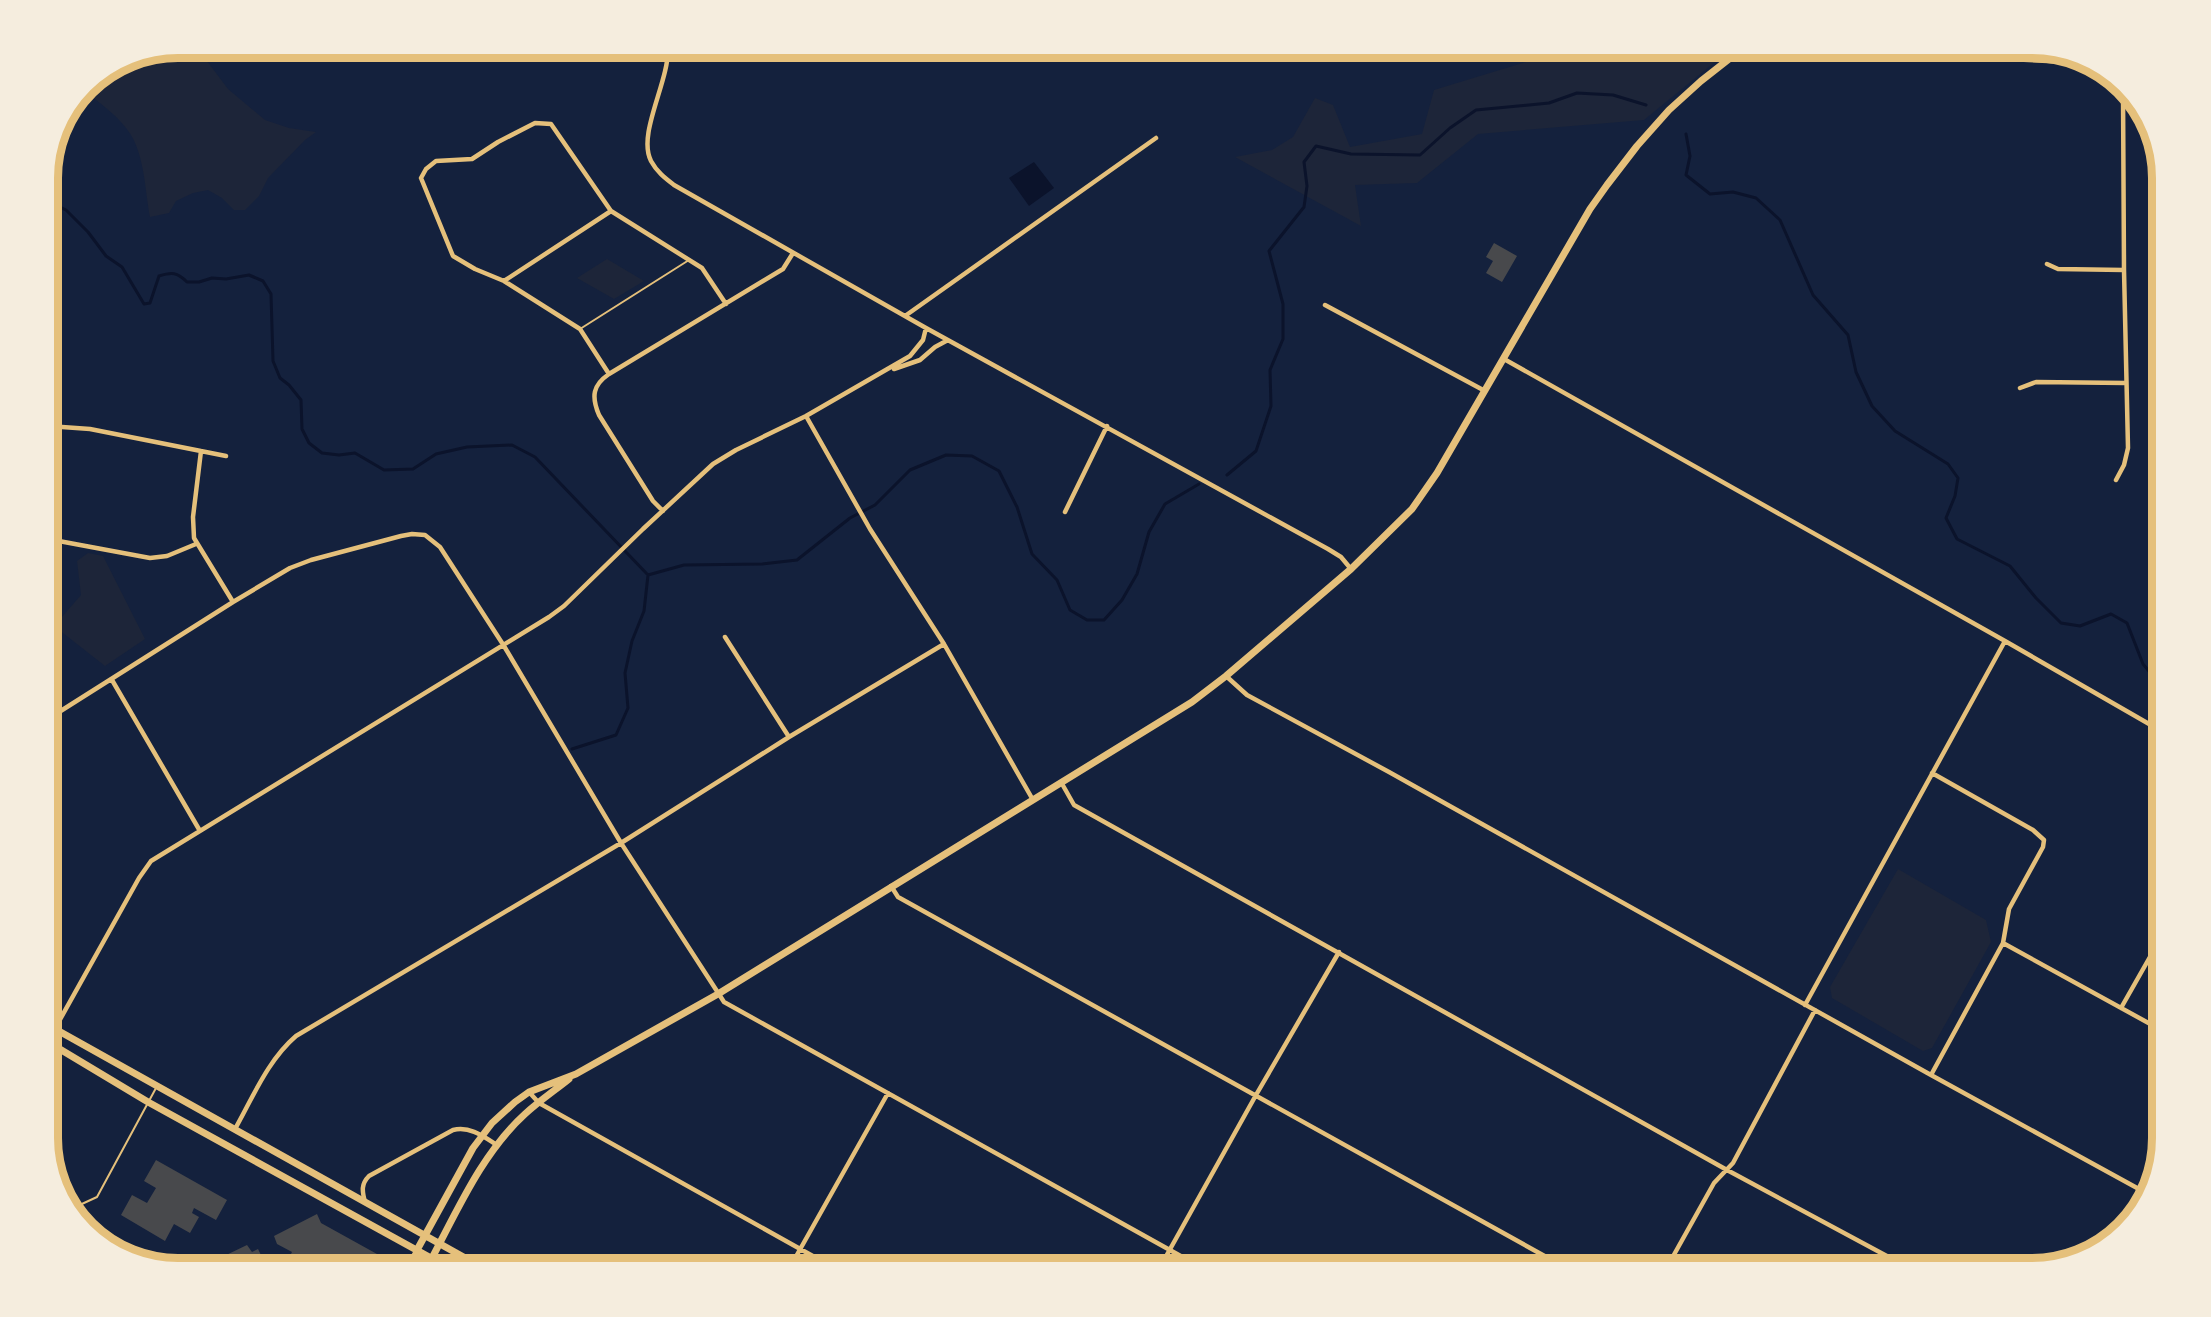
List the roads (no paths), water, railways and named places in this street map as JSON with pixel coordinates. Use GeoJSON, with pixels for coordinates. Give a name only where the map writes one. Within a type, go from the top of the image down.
{"type":"FeatureCollection","features":[{"type":"Feature","properties":{"kind":"main road"},"geometry":{"type":"LineString","coordinates":[[417,1250],[482,1135],[503,1113],[529,1092],[576,1074],[718,994],[1192,702],[1226,676],[1351,569],[1412,509],[1437,473],[1590,209],[1623,164],[1669,110],[1701,81],[1732,58]]}},
{"type":"Feature","properties":{"kind":"main road"},"geometry":{"type":"LineString","coordinates":[[2014,58],[2047,60]]}},
{"type":"Feature","properties":{"kind":"main road"},"geometry":{"type":"LineString","coordinates":[[59,1031],[465,1258]]}},
{"type":"Feature","properties":{"kind":"main road"},"geometry":{"type":"LineString","coordinates":[[59,1049],[148,1102],[432,1258],[478,1173],[497,1145],[525,1114],[576,1074]]}},
{"type":"Feature","properties":{"kind":"street"},"geometry":{"type":"LineString","coordinates":[[669,58],[649,124],[648,150],[650,160],[658,172],[674,185],[926,328],[1328,549],[1341,557],[1351,569]]}},
{"type":"Feature","properties":{"kind":"street"},"geometry":{"type":"LineString","coordinates":[[2116,480],[2124,465],[2128,448],[2123,100]]}},
{"type":"Feature","properties":{"kind":"street"},"geometry":{"type":"LineString","coordinates":[[609,374],[580,329],[504,281],[475,269],[453,256],[421,178],[426,169],[436,161],[472,159],[498,142],[536,123],[551,124],[611,211],[702,268],[726,304]]}},
{"type":"Feature","properties":{"kind":"street"},"geometry":{"type":"LineString","coordinates":[[905,316],[1156,138]]}},
{"type":"Feature","properties":{"kind":"street"},"geometry":{"type":"LineString","coordinates":[[504,281],[611,211]]}},
{"type":"Feature","properties":{"kind":"street"},"geometry":{"type":"LineString","coordinates":[[663,511],[653,501],[599,415],[593,396],[595,388],[600,380],[609,374],[783,269],[793,252]]}},
{"type":"Feature","properties":{"kind":"street"},"geometry":{"type":"LineString","coordinates":[[2047,264],[2058,269],[2124,270]]}},
{"type":"Feature","properties":{"kind":"street"},"geometry":{"type":"LineString","coordinates":[[1325,305],[1485,391]]}},
{"type":"Feature","properties":{"kind":"street"},"geometry":{"type":"LineString","coordinates":[[59,1015],[144,868],[151,861],[504,646],[564,606],[713,464],[883,374],[910,356],[923,340],[926,328]]}},
{"type":"Feature","properties":{"kind":"street"},"geometry":{"type":"LineString","coordinates":[[883,374],[920,360],[935,347],[948,340]]}},
{"type":"Feature","properties":{"kind":"street"},"geometry":{"type":"LineString","coordinates":[[1504,359],[2152,726]]}},
{"type":"Feature","properties":{"kind":"street"},"geometry":{"type":"LineString","coordinates":[[2020,388],[2036,382],[2126,383]]}},
{"type":"Feature","properties":{"kind":"street"},"geometry":{"type":"LineString","coordinates":[[806,416],[870,529],[944,644],[1033,800]]}},
{"type":"Feature","properties":{"kind":"street"},"geometry":{"type":"LineString","coordinates":[[1065,512],[1107,426]]}},
{"type":"Feature","properties":{"kind":"street"},"geometry":{"type":"LineString","coordinates":[[59,427],[90,429],[226,456]]}},
{"type":"Feature","properties":{"kind":"street"},"geometry":{"type":"LineString","coordinates":[[201,451],[193,530],[196,544],[233,602]]}},
{"type":"Feature","properties":{"kind":"street"},"geometry":{"type":"LineString","coordinates":[[59,712],[290,568],[311,560],[400,536],[425,535],[440,547],[504,646],[621,843],[724,1002],[1184,1258]]}},
{"type":"Feature","properties":{"kind":"street"},"geometry":{"type":"LineString","coordinates":[[59,540],[150,558],[167,556],[196,544]]}},
{"type":"Feature","properties":{"kind":"street"},"geometry":{"type":"LineString","coordinates":[[725,638],[789,737]]}},
{"type":"Feature","properties":{"kind":"street"},"geometry":{"type":"LineString","coordinates":[[1805,1005],[2005,641]]}},
{"type":"Feature","properties":{"kind":"street"},"geometry":{"type":"LineString","coordinates":[[236,1129],[272,1061],[296,1036],[621,843],[789,737],[944,644]]}},
{"type":"Feature","properties":{"kind":"street"},"geometry":{"type":"LineString","coordinates":[[1226,676],[1247,695],[2140,1190]]}},
{"type":"Feature","properties":{"kind":"street"},"geometry":{"type":"LineString","coordinates":[[112,680],[200,831]]}},
{"type":"Feature","properties":{"kind":"street"},"geometry":{"type":"LineString","coordinates":[[1930,1075],[2003,943],[2009,909],[2043,847],[2044,840],[2033,830],[1932,773]]}},
{"type":"Feature","properties":{"kind":"street"},"geometry":{"type":"LineString","coordinates":[[1061,782],[1074,805],[1727,1170],[1891,1258]]}},
{"type":"Feature","properties":{"kind":"street"},"geometry":{"type":"LineString","coordinates":[[891,886],[898,897],[1548,1258]]}},
{"type":"Feature","properties":{"kind":"street"},"geometry":{"type":"LineString","coordinates":[[2003,943],[2152,1025]]}},
{"type":"Feature","properties":{"kind":"street"},"geometry":{"type":"LineString","coordinates":[[1165,1258],[1339,952]]}},
{"type":"Feature","properties":{"kind":"street"},"geometry":{"type":"LineString","coordinates":[[2121,1008],[2152,953]]}},
{"type":"Feature","properties":{"kind":"street"},"geometry":{"type":"LineString","coordinates":[[1672,1258],[1714,1183],[1733,1164],[1815,1010]]}},
{"type":"Feature","properties":{"kind":"street"},"geometry":{"type":"LineString","coordinates":[[529,1092],[539,1103],[817,1258]]}},
{"type":"Feature","properties":{"kind":"street"},"geometry":{"type":"LineString","coordinates":[[795,1258],[888,1093]]}},
{"type":"Feature","properties":{"kind":"street"},"geometry":{"type":"LineString","coordinates":[[365,1202],[362,1188],[369,1176],[453,1130],[461,1128],[471,1130],[497,1145]]}},
{"type":"Feature","properties":{"kind":"street"},"geometry":{"type":"LineString","coordinates":[[412,1258],[417,1250]]}},
{"type":"Feature","properties":{"kind":"lane"},"geometry":{"type":"LineString","coordinates":[[580,329],[689,260]]}},
{"type":"Feature","properties":{"kind":"lane"},"geometry":{"type":"LineString","coordinates":[[79,1205],[97,1197],[157,1086]]}},
{"type":"Feature","properties":{"kind":"waterway"},"geometry":{"type":"LineString","coordinates":[[1227,475],[1256,451],[1271,406],[1270,370],[1283,339],[1283,304],[1269,251],[1304,207],[1307,186],[1304,162],[1316,146],[1351,154],[1420,155],[1450,128],[1476,110],[1549,103],[1577,93],[1613,95],[1646,105]]}},
{"type":"Feature","properties":{"kind":"waterway"},"geometry":{"type":"LineString","coordinates":[[1686,134],[1690,156],[1686,175],[1710,194],[1733,192],[1756,198],[1780,220],[1813,295],[1848,335],[1856,372],[1872,406],[1895,431],[1948,464],[1958,478],[1955,496],[1946,518],[1957,539],[2010,566],[2036,598],[2061,623],[2080,626],[2111,614],[2127,623],[2143,664],[2152,675]]}},
{"type":"Feature","properties":{"kind":"waterway"},"geometry":{"type":"LineString","coordinates":[[59,206],[66,210],[88,232],[106,256],[122,267],[144,304],[150,303],[159,276],[167,274],[180,276],[187,282],[249,275],[263,281],[271,294],[273,361],[280,378],[301,400],[302,429],[309,443],[322,453],[339,455],[355,453],[384,470],[413,469],[436,454],[467,447],[512,445],[535,457],[648,575]]}},
{"type":"Feature","properties":{"kind":"waterway"},"geometry":{"type":"LineString","coordinates":[[648,575],[684,565],[762,564],[797,560],[850,518],[875,505],[910,470],[946,455],[972,456],[999,471],[1017,507],[1032,554],[1057,580],[1070,610],[1087,620],[1104,620],[1122,600],[1137,574],[1149,532],[1165,504],[1199,484]]}},
{"type":"Feature","properties":{"kind":"waterway"},"geometry":{"type":"LineString","coordinates":[[572,749],[616,735],[628,708],[625,673],[632,641],[644,611],[648,575]]}}]}
